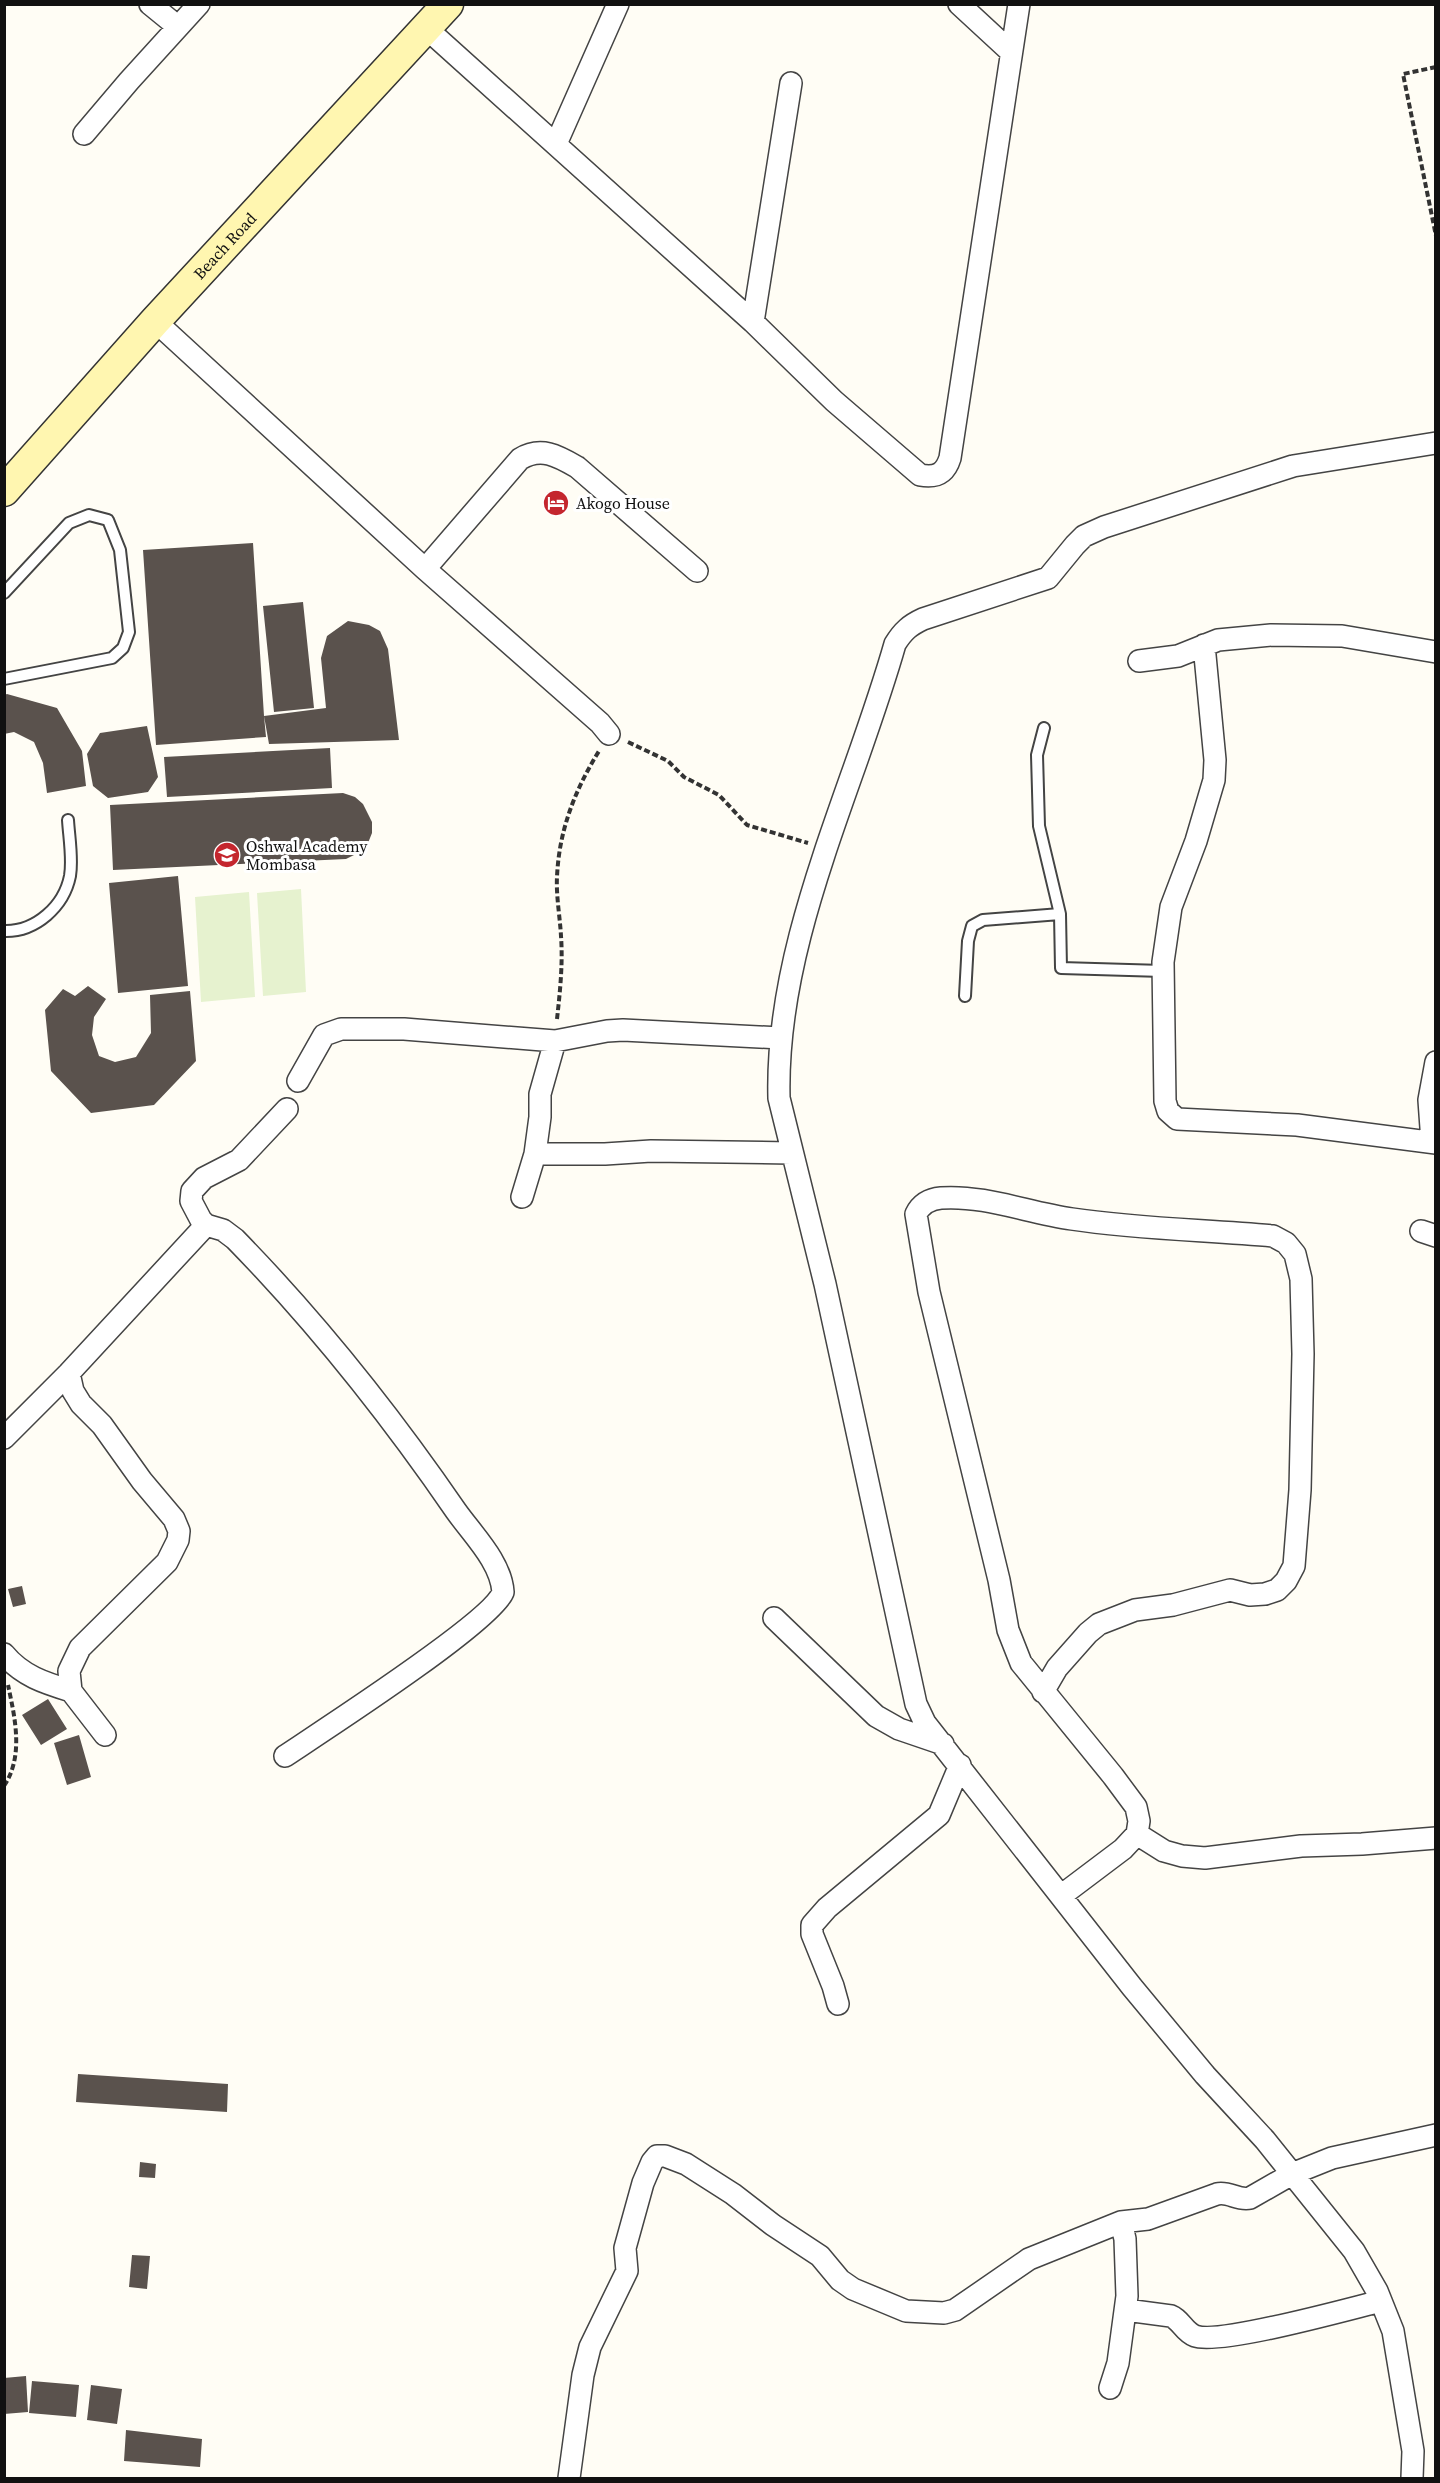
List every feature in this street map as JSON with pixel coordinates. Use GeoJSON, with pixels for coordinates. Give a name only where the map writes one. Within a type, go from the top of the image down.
{"type":"FeatureCollection","features":[{"type":"Feature","properties":{"kind":"main road","name":"Beach Road"},"geometry":{"type":"LineString","coordinates":[[4,491],[156,321],[448,4]]}},
{"type":"Feature","properties":{"kind":"street"},"geometry":{"type":"LineString","coordinates":[[150,4],[177,27]]}},
{"type":"Feature","properties":{"kind":"street"},"geometry":{"type":"LineString","coordinates":[[84,134],[199,4]]}},
{"type":"Feature","properties":{"kind":"street"},"geometry":{"type":"LineString","coordinates":[[556,144],[618,4]]}},
{"type":"Feature","properties":{"kind":"street"},"geometry":{"type":"LineString","coordinates":[[959,4],[1011,52]]}},
{"type":"Feature","properties":{"kind":"street"},"geometry":{"type":"LineString","coordinates":[[426,28],[753,322],[834,400],[920,475],[939,475],[945,471],[950,458],[1019,4]]}},
{"type":"Feature","properties":{"kind":"street"},"geometry":{"type":"LineString","coordinates":[[753,322],[791,83]]}},
{"type":"Feature","properties":{"kind":"street"},"geometry":{"type":"LineString","coordinates":[[156,321],[425,569],[600,723],[609,734]]}},
{"type":"Feature","properties":{"kind":"street"},"geometry":{"type":"LineString","coordinates":[[1412,2478],[1413,2451],[1393,2331],[1381,2301],[1354,2251],[1292,2174],[1154,2013],[926,1723],[916,1704],[825,1284],[778,1098],[780,1038],[788,983],[818,874],[895,644],[902,632],[910,625],[1048,578],[1084,536],[1104,527],[1293,466],[1436,443]]}},
{"type":"Feature","properties":{"kind":"street"},"geometry":{"type":"LineString","coordinates":[[425,569],[520,459],[527,455],[544,452],[555,454],[577,467],[697,570]]}},
{"type":"Feature","properties":{"kind":"street"},"geometry":{"type":"LineString","coordinates":[[1140,661],[1166,659],[1204,645],[1243,636],[1342,636],[1436,652]]}},
{"type":"Feature","properties":{"kind":"street"},"geometry":{"type":"LineString","coordinates":[[1204,645],[1214,749],[1214,780],[1196,841],[1171,907],[1163,971],[1165,1101],[1168,1111],[1177,1119],[1297,1125],[1434,1142],[1429,1100],[1436,1062]]}},
{"type":"Feature","properties":{"kind":"street"},"geometry":{"type":"LineString","coordinates":[[298,1081],[324,1035],[341,1029],[404,1029],[555,1041],[623,1030],[780,1038]]}},
{"type":"Feature","properties":{"kind":"street"},"geometry":{"type":"LineString","coordinates":[[522,1197],[535,1154],[540,1116],[540,1094],[555,1041]]}},
{"type":"Feature","properties":{"kind":"street"},"geometry":{"type":"LineString","coordinates":[[285,1756],[441,1649],[495,1605],[501,1598],[502,1587],[497,1569],[471,1531],[424,1464],[350,1369],[235,1239],[223,1230],[206,1225],[195,1213],[191,1201],[192,1191],[196,1184],[239,1160],[287,1109]]}},
{"type":"Feature","properties":{"kind":"street"},"geometry":{"type":"LineString","coordinates":[[535,1154],[605,1154],[651,1151],[791,1153]]}},
{"type":"Feature","properties":{"kind":"street"},"geometry":{"type":"LineString","coordinates":[[1043,1692],[1057,1668],[1088,1633],[1116,1616],[1135,1610],[1173,1605],[1230,1590],[1250,1595],[1265,1594],[1277,1590],[1290,1574],[1294,1566],[1300,1490],[1303,1354],[1301,1278],[1295,1254],[1286,1243],[1273,1236],[1073,1219],[997,1202],[953,1198],[927,1201],[919,1207],[916,1214],[928,1292],[985,1522],[1008,1630],[1021,1663],[1043,1692],[1113,1776],[1136,1807],[1139,1821],[1137,1834],[1123,1849],[1062,1895]]}},
{"type":"Feature","properties":{"kind":"street"},"geometry":{"type":"LineString","coordinates":[[4,1438],[206,1225]]}},
{"type":"Feature","properties":{"kind":"street"},"geometry":{"type":"LineString","coordinates":[[69,1372],[73,1391],[81,1404],[102,1425],[142,1481],[174,1519],[179,1531],[178,1540],[167,1562],[80,1647],[69,1671],[71,1690],[105,1735]]}},
{"type":"Feature","properties":{"kind":"street"},"geometry":{"type":"LineString","coordinates":[[774,1618],[876,1716],[899,1730],[943,1744]]}},
{"type":"Feature","properties":{"kind":"street"},"geometry":{"type":"LineString","coordinates":[[4,1654],[15,1667],[30,1676],[71,1690]]}},
{"type":"Feature","properties":{"kind":"street"},"geometry":{"type":"LineString","coordinates":[[838,2004],[812,1934],[812,1925],[826,1908],[939,1815],[960,1765]]}},
{"type":"Feature","properties":{"kind":"street"},"geometry":{"type":"LineString","coordinates":[[1137,1834],[1164,1851],[1182,1856],[1205,1858],[1301,1846],[1436,1838]]}},
{"type":"Feature","properties":{"kind":"street"},"geometry":{"type":"LineString","coordinates":[[569,2478],[583,2375],[590,2347],[627,2271],[625,2248],[643,2183],[657,2156],[665,2156],[686,2164],[733,2194],[772,2225],[820,2256],[840,2280],[853,2289],[906,2311],[944,2313],[955,2310],[1029,2259],[1121,2222],[1148,2219],[1217,2194],[1223,2193],[1250,2199],[1292,2174],[1332,2158],[1436,2135]]}},
{"type":"Feature","properties":{"kind":"street"},"geometry":{"type":"LineString","coordinates":[[1110,2388],[1118,2363],[1126,2310],[1126,2267],[1121,2222]]}},
{"type":"Feature","properties":{"kind":"street"},"geometry":{"type":"LineString","coordinates":[[1126,2310],[1177,2318],[1188,2333],[1205,2338],[1265,2328],[1381,2301]]}},
{"type":"Feature","properties":{"kind":"lane"},"geometry":{"type":"LineString","coordinates":[[4,593],[69,523],[89,515],[108,520],[120,550],[129,632],[123,648],[112,658],[4,679]]}},
{"type":"Feature","properties":{"kind":"lane"},"geometry":{"type":"LineString","coordinates":[[1044,728],[1037,755],[1039,826],[1060,914],[1061,968],[1163,971]]}},
{"type":"Feature","properties":{"kind":"lane"},"geometry":{"type":"LineString","coordinates":[[4,931],[26,928],[42,920],[56,907],[70,875],[68,820]]}},
{"type":"Feature","properties":{"kind":"lane"},"geometry":{"type":"LineString","coordinates":[[965,996],[968,940],[972,926],[982,920],[1060,914]]}},
{"type":"Feature","properties":{"kind":"path"},"geometry":{"type":"LineString","coordinates":[[1436,67],[1403,74],[1436,236]]}},
{"type":"Feature","properties":{"kind":"path"},"geometry":{"type":"LineString","coordinates":[[555,1041],[561,975],[561,938],[556,879],[559,851],[571,804],[586,772],[609,734],[668,761],[684,777],[722,798],[747,825],[828,848]]}},
{"type":"Feature","properties":{"kind":"path"},"geometry":{"type":"LineString","coordinates":[[4,1786],[9,1778],[17,1744],[7,1681]]}},
{"type":"Feature","properties":{"kind":"green space"},"geometry":{"type":"Polygon","coordinates":[[[301,889],[306,992],[263,996],[257,893],[301,889]]]}},
{"type":"Feature","properties":{"kind":"green space"},"geometry":{"type":"Polygon","coordinates":[[[249,892],[255,997],[201,1002],[195,897],[249,892]]]}},
{"type":"Feature","properties":{"kind":"building"},"geometry":{"type":"Polygon","coordinates":[[[253,543],[266,737],[156,745],[143,550],[253,543]]]}},
{"type":"Feature","properties":{"kind":"building"},"geometry":{"type":"Polygon","coordinates":[[[303,602],[314,708],[274,712],[263,606],[303,602]]]}},
{"type":"Feature","properties":{"kind":"building"},"geometry":{"type":"Polygon","coordinates":[[[348,621],[369,625],[380,631],[388,649],[399,740],[269,744],[264,716],[326,708],[321,658],[327,636],[348,621]]]}},
{"type":"Feature","properties":{"kind":"building"},"geometry":{"type":"Polygon","coordinates":[[[4,695],[57,708],[82,751],[86,786],[47,793],[43,763],[34,742],[14,732],[4,734],[4,695]]]}},
{"type":"Feature","properties":{"kind":"building"},"geometry":{"type":"Polygon","coordinates":[[[147,726],[158,777],[148,792],[108,798],[93,786],[87,754],[100,733],[147,726]]]}},
{"type":"Feature","properties":{"kind":"building"},"geometry":{"type":"Polygon","coordinates":[[[330,748],[332,788],[167,797],[164,757],[330,748]]]}},
{"type":"Feature","properties":{"kind":"building"},"geometry":{"type":"Polygon","coordinates":[[[343,793],[355,797],[363,804],[372,822],[372,833],[368,843],[362,851],[346,859],[113,870],[110,805],[343,793]]]}},
{"type":"Feature","properties":{"kind":"building"},"geometry":{"type":"Polygon","coordinates":[[[178,876],[188,986],[118,993],[109,883],[178,876]]]}},
{"type":"Feature","properties":{"kind":"building"},"geometry":{"type":"Polygon","coordinates":[[[88,986],[106,999],[94,1017],[92,1035],[99,1056],[115,1062],[136,1057],[151,1033],[150,995],[190,991],[196,1061],[154,1105],[91,1113],[51,1071],[45,1010],[63,989],[75,996],[88,986]]]}},
{"type":"Feature","properties":{"kind":"building"},"geometry":{"type":"Polygon","coordinates":[[[22,1586],[26,1604],[13,1607],[8,1589],[22,1586]]]}},
{"type":"Feature","properties":{"kind":"building"},"geometry":{"type":"Polygon","coordinates":[[[48,1699],[67,1729],[41,1745],[22,1715],[48,1699]]]}},
{"type":"Feature","properties":{"kind":"building"},"geometry":{"type":"Polygon","coordinates":[[[79,1735],[91,1777],[67,1785],[54,1743],[79,1735]]]}},
{"type":"Feature","properties":{"kind":"building"},"geometry":{"type":"Polygon","coordinates":[[[78,2074],[228,2084],[227,2112],[76,2102],[78,2074]]]}},
{"type":"Feature","properties":{"kind":"building"},"geometry":{"type":"Polygon","coordinates":[[[140,2162],[156,2164],[155,2178],[139,2177],[140,2162]]]}},
{"type":"Feature","properties":{"kind":"building"},"geometry":{"type":"Polygon","coordinates":[[[132,2255],[150,2256],[147,2289],[129,2287],[132,2255]]]}},
{"type":"Feature","properties":{"kind":"building"},"geometry":{"type":"Polygon","coordinates":[[[26,2376],[28,2412],[4,2414],[4,2378],[26,2376]]]}},
{"type":"Feature","properties":{"kind":"building"},"geometry":{"type":"Polygon","coordinates":[[[32,2381],[79,2385],[76,2417],[29,2413],[32,2381]]]}},
{"type":"Feature","properties":{"kind":"building"},"geometry":{"type":"Polygon","coordinates":[[[91,2385],[122,2389],[117,2424],[87,2420],[91,2385]]]}},
{"type":"Feature","properties":{"kind":"building"},"geometry":{"type":"Polygon","coordinates":[[[126,2430],[202,2439],[200,2467],[124,2461],[126,2430]]]}},
{"type":"Feature","properties":{"kind":"place","name":"Akogo House"},"geometry":{"type":"Point","coordinates":[556,503]}},
{"type":"Feature","properties":{"kind":"place","name":"Oshwal Academy Mombasa"},"geometry":{"type":"Point","coordinates":[227,855]}}]}
